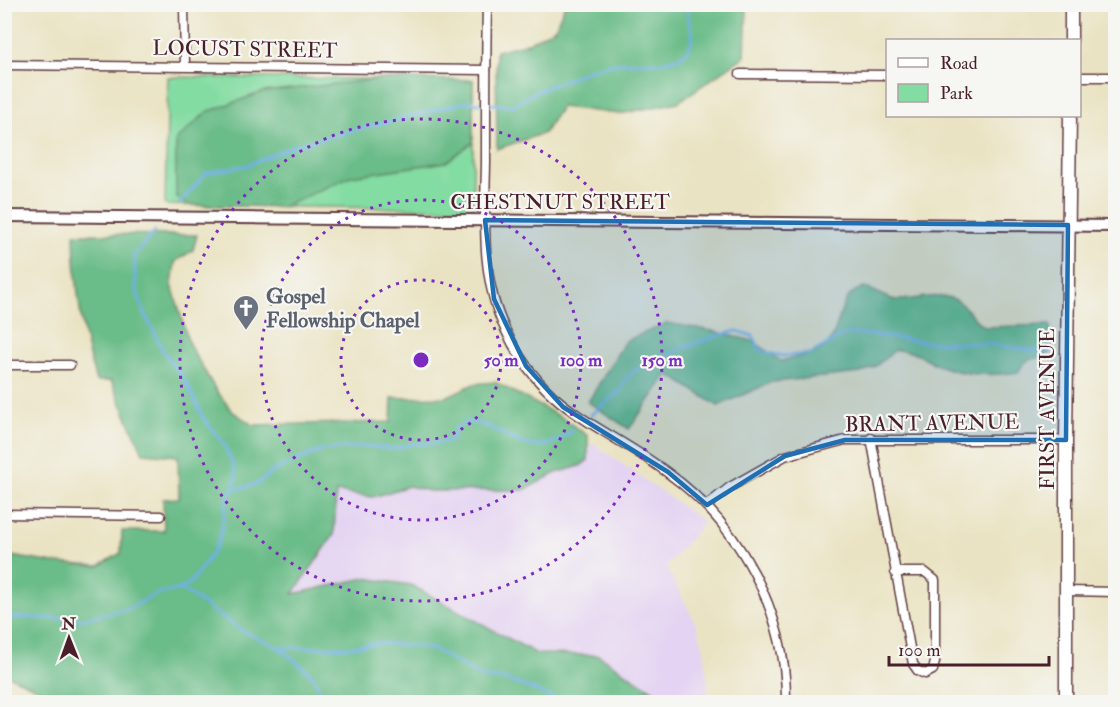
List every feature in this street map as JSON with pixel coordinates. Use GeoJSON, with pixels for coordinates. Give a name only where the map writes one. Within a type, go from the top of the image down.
{"type":"FeatureCollection","features":[{"type":"Feature","properties":{"kind":"main road"},"geometry":{"type":"LineString","coordinates":[[1071,4],[1071,39]]}},
{"type":"Feature","properties":{"kind":"main road","name":"FIRST AVENUE"},"geometry":{"type":"LineString","coordinates":[[1066,702],[1070,117]]}},
{"type":"Feature","properties":{"kind":"street"},"geometry":{"type":"LineString","coordinates":[[184,4],[184,66]]}},
{"type":"Feature","properties":{"kind":"street"},"geometry":{"type":"LineString","coordinates":[[487,4],[486,262],[494,299],[506,331],[526,366],[563,407],[668,472],[707,505],[739,548],[764,597],[781,649],[786,702]]}},
{"type":"Feature","properties":{"kind":"street","name":"LOCUST STREET"},"geometry":{"type":"LineString","coordinates":[[4,65],[486,70]]}},
{"type":"Feature","properties":{"kind":"street"},"geometry":{"type":"LineString","coordinates":[[741,74],[886,75]]}},
{"type":"Feature","properties":{"kind":"street"},"geometry":{"type":"LineString","coordinates":[[1081,77],[1116,77]]}},
{"type":"Feature","properties":{"kind":"street","name":"CHESTNUT STREET"},"geometry":{"type":"LineString","coordinates":[[4,216],[1116,226]]}},
{"type":"Feature","properties":{"kind":"street"},"geometry":{"type":"LineString","coordinates":[[4,365],[70,365]]}},
{"type":"Feature","properties":{"kind":"street"},"geometry":{"type":"LineString","coordinates":[[871,438],[895,572],[913,664],[925,674],[933,670],[935,662],[935,580],[925,572],[895,572]]}},
{"type":"Feature","properties":{"kind":"street","name":"BRANT AVENUE"},"geometry":{"type":"LineString","coordinates":[[707,505],[730,487],[785,456],[836,442],[871,438],[1066,440]]}},
{"type":"Feature","properties":{"kind":"street"},"geometry":{"type":"LineString","coordinates":[[4,514],[161,516]]}},
{"type":"Feature","properties":{"kind":"street"},"geometry":{"type":"LineString","coordinates":[[1068,591],[1116,592]]}},
{"type":"Feature","properties":{"kind":"highlighted area"},"geometry":{"type":"Polygon","coordinates":[[[485,220],[1068,225],[1066,440],[845,440],[785,456],[707,505],[668,472],[563,407],[526,366],[494,299],[485,220]]]}},
{"type":"Feature","properties":{"kind":"shaded area"},"geometry":{"type":"Polygon","coordinates":[[[591,442],[704,522],[666,566],[697,626],[704,649],[709,702],[671,702],[598,655],[537,654],[477,622],[293,595],[333,535],[336,492],[373,497],[409,486],[430,491],[551,476],[580,466],[588,460],[591,442]]]}},
{"type":"Feature","properties":{"kind":"green space"},"geometry":{"type":"Polygon","coordinates":[[[565,5],[747,5],[745,56],[678,102],[620,114],[561,107],[544,133],[497,149],[496,51],[528,43],[555,28],[565,5]]]}},
{"type":"Feature","properties":{"kind":"green space"},"geometry":{"type":"Polygon","coordinates":[[[168,77],[473,80],[473,209],[165,205],[168,77]]]}},
{"type":"Feature","properties":{"kind":"green space"},"geometry":{"type":"Polygon","coordinates":[[[381,79],[473,80],[473,142],[446,162],[351,176],[282,207],[188,205],[176,196],[176,140],[207,112],[263,92],[381,79]]]}},
{"type":"Feature","properties":{"kind":"green space"},"geometry":{"type":"Polygon","coordinates":[[[74,234],[197,235],[193,250],[175,262],[172,285],[189,344],[215,389],[232,411],[253,425],[391,422],[392,398],[446,397],[474,384],[495,382],[561,417],[588,436],[588,460],[580,466],[556,473],[524,490],[430,491],[409,486],[373,497],[336,492],[334,535],[293,594],[365,578],[411,585],[537,654],[598,655],[671,702],[431,702],[412,699],[379,702],[68,702],[5,674],[5,555],[54,563],[99,566],[121,553],[122,531],[164,531],[163,499],[179,498],[178,456],[143,453],[111,381],[96,381],[86,345],[80,309],[74,234]]]}},
{"type":"Feature","properties":{"kind":"green space"},"geometry":{"type":"Polygon","coordinates":[[[862,288],[897,300],[948,297],[959,301],[976,321],[985,327],[1050,325],[1050,353],[1028,360],[1019,372],[981,374],[952,370],[915,354],[895,350],[876,366],[861,373],[772,382],[718,406],[668,374],[629,429],[588,402],[625,341],[667,323],[753,341],[781,361],[806,355],[825,347],[833,336],[848,297],[862,288]]]}},
{"type":"Feature","properties":{"kind":"waterway"},"geometry":{"type":"LineString","coordinates":[[180,203],[206,173],[248,165],[292,146],[466,102],[514,106],[533,93],[589,70],[615,63],[664,62],[679,57],[688,50],[693,37],[685,4]]}},
{"type":"Feature","properties":{"kind":"waterway"},"geometry":{"type":"LineString","coordinates":[[4,617],[82,619],[130,608],[158,593],[181,589],[192,581],[213,552],[220,537],[227,500],[236,479],[234,466],[224,444],[204,419],[186,382],[163,351],[136,289],[134,255],[155,231]]}},
{"type":"Feature","properties":{"kind":"waterway"},"geometry":{"type":"LineString","coordinates":[[591,415],[621,390],[624,382],[635,370],[683,348],[737,331],[753,336],[759,348],[768,353],[784,356],[810,354],[845,334],[866,334],[927,342],[989,344],[1049,353]]}},
{"type":"Feature","properties":{"kind":"waterway"},"geometry":{"type":"LineString","coordinates":[[232,490],[257,484],[275,470],[322,450],[367,446],[393,449],[412,444],[441,443],[452,440],[455,429],[466,422],[481,424],[529,445],[542,446],[556,441],[573,430]]}},
{"type":"Feature","properties":{"kind":"waterway"},"geometry":{"type":"LineString","coordinates":[[181,589],[246,633],[280,648],[314,677],[325,702]]}},
{"type":"Feature","properties":{"kind":"waterway"},"geometry":{"type":"LineString","coordinates":[[280,648],[349,647],[379,643],[422,647],[435,650],[483,678],[503,679],[560,702]]}},
{"type":"Feature","properties":{"kind":"place","name":"Gospel Fellowship Chapel"},"geometry":{"type":"Point","coordinates":[246,331]}}]}
